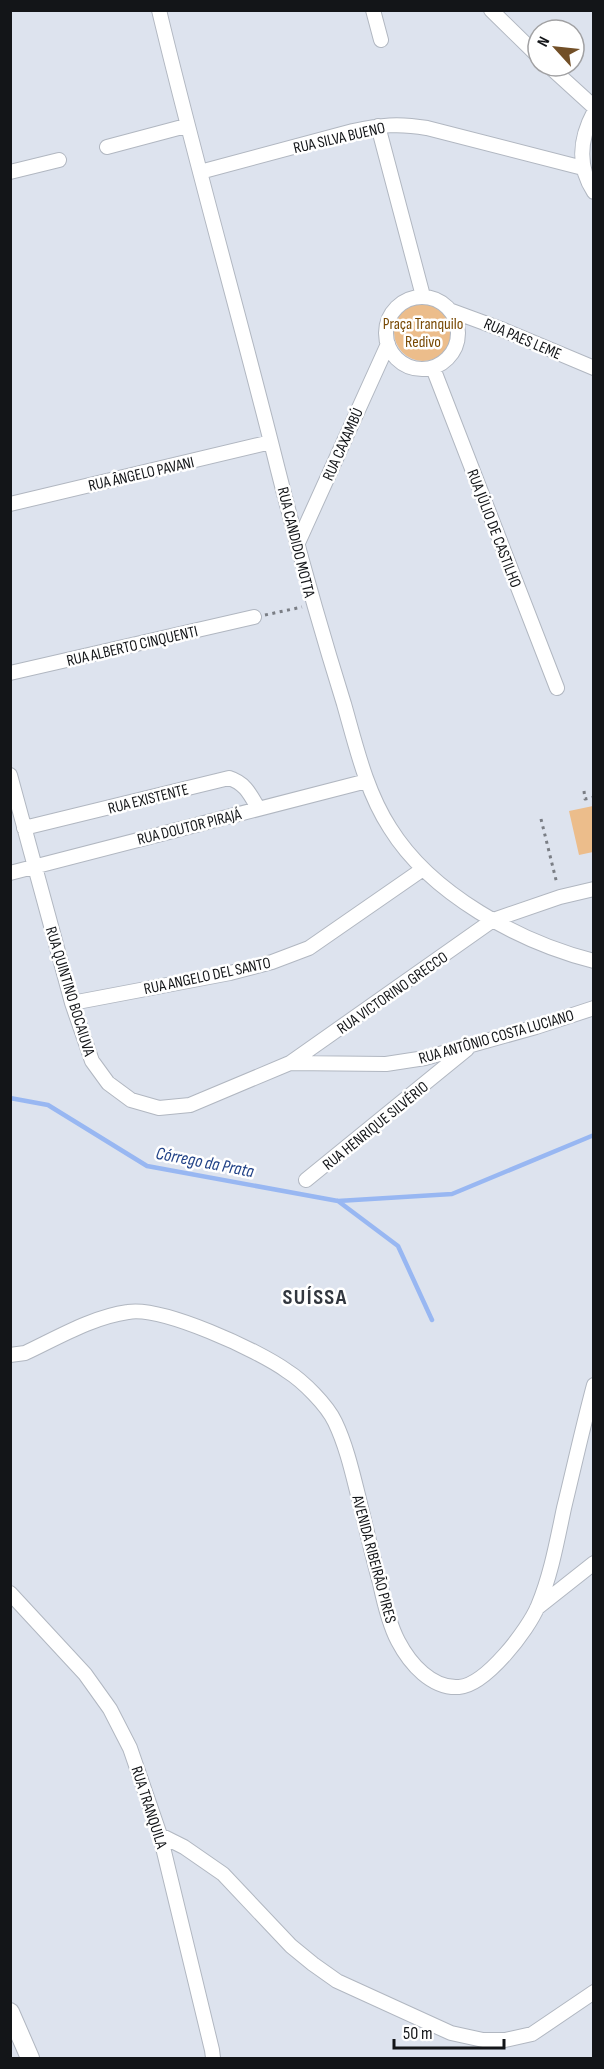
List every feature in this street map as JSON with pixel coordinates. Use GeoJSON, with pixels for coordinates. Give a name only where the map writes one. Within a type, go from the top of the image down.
{"type":"FeatureCollection","features":[{"type":"Feature","properties":{"kind":"street","name":"RUA CANDIDO MOTTA"},"geometry":{"type":"LineString","coordinates":[[159,10],[186,126],[297,545],[367,781],[389,827],[406,850],[423,869],[455,896],[493,920],[537,942],[594,961]]}},
{"type":"Feature","properties":{"kind":"street"},"geometry":{"type":"LineString","coordinates":[[373,10],[381,40]]}},
{"type":"Feature","properties":{"kind":"street"},"geometry":{"type":"LineString","coordinates":[[491,10],[526,44]]}},
{"type":"Feature","properties":{"kind":"street"},"geometry":{"type":"LineString","coordinates":[[562,78],[594,107]]}},
{"type":"Feature","properties":{"kind":"street"},"geometry":{"type":"LineString","coordinates":[[594,112],[586,127],[582,148],[583,168],[594,192]]}},
{"type":"Feature","properties":{"kind":"street","name":"RUA SILVA BUENO"},"geometry":{"type":"LineString","coordinates":[[200,172],[378,126],[403,124],[427,128],[583,168]]}},
{"type":"Feature","properties":{"kind":"street"},"geometry":{"type":"LineString","coordinates":[[107,147],[186,126]]}},
{"type":"Feature","properties":{"kind":"street"},"geometry":{"type":"LineString","coordinates":[[378,126],[423,296]]}},
{"type":"Feature","properties":{"kind":"street"},"geometry":{"type":"LineString","coordinates":[[10,172],[59,160]]}},
{"type":"Feature","properties":{"kind":"street"},"geometry":{"type":"LineString","coordinates":[[423,296],[444,303],[452,311],[459,333],[452,354],[444,362],[433,368],[411,368],[393,354],[386,333],[393,311],[401,303],[423,296]]}},
{"type":"Feature","properties":{"kind":"street","name":"RUA PAES LEME"},"geometry":{"type":"LineString","coordinates":[[452,311],[594,368]]}},
{"type":"Feature","properties":{"kind":"street","name":"RUA CAXAMBÚ"},"geometry":{"type":"LineString","coordinates":[[297,545],[388,344]]}},
{"type":"Feature","properties":{"kind":"street","name":"RUA JÚLIO DE CASTILHO"},"geometry":{"type":"LineString","coordinates":[[433,368],[557,688]]}},
{"type":"Feature","properties":{"kind":"street","name":"RUA ÂNGELO PAVANI"},"geometry":{"type":"LineString","coordinates":[[10,504],[271,442]]}},
{"type":"Feature","properties":{"kind":"street","name":"RUA ALBERTO CINQUENTI"},"geometry":{"type":"LineString","coordinates":[[10,674],[254,618]]}},
{"type":"Feature","properties":{"kind":"street","name":"RUA QUINTINO BOCAIUVA"},"geometry":{"type":"LineString","coordinates":[[10,775],[72,1002],[92,1061],[108,1083],[131,1100],[159,1108],[190,1105],[290,1063]]}},
{"type":"Feature","properties":{"kind":"street","name":"RUA EXISTENTE"},"geometry":{"type":"LineString","coordinates":[[24,828],[229,778],[246,787],[258,808]]}},
{"type":"Feature","properties":{"kind":"street","name":"RUA DOUTOR PIRAJÁ"},"geometry":{"type":"LineString","coordinates":[[10,873],[367,781]]}},
{"type":"Feature","properties":{"kind":"street","name":"RUA ANGELO DEL SANTO"},"geometry":{"type":"LineString","coordinates":[[72,1002],[230,973],[272,962],[309,948],[423,869]]}},
{"type":"Feature","properties":{"kind":"street","name":"RUA VICTORINO GRECCO"},"geometry":{"type":"LineString","coordinates":[[290,1063],[493,920],[560,897],[594,889]]}},
{"type":"Feature","properties":{"kind":"street","name":"RUA ANTÔNIO COSTA LUCIANO"},"geometry":{"type":"LineString","coordinates":[[290,1063],[386,1064],[425,1058],[594,1008]]}},
{"type":"Feature","properties":{"kind":"street","name":"RUA HENRIQUE SILVÉRIO"},"geometry":{"type":"LineString","coordinates":[[306,1180],[471,1046]]}},
{"type":"Feature","properties":{"kind":"street","name":"AVENIDA RIBEIRÃO PIRES"},"geometry":{"type":"LineString","coordinates":[[10,1355],[25,1353],[103,1318],[130,1311],[152,1312],[179,1320],[260,1354],[289,1371],[313,1393],[334,1421],[349,1460],[384,1600],[398,1640],[416,1668],[449,1688],[467,1686],[487,1674],[510,1647],[537,1608],[550,1572],[594,1385]]}},
{"type":"Feature","properties":{"kind":"street"},"geometry":{"type":"LineString","coordinates":[[537,1608],[594,1563]]}},
{"type":"Feature","properties":{"kind":"street","name":"RUA TRANQUILA"},"geometry":{"type":"LineString","coordinates":[[10,1593],[85,1674],[111,1709],[130,1748],[160,1835],[213,2058]]}},
{"type":"Feature","properties":{"kind":"street"},"geometry":{"type":"LineString","coordinates":[[160,1835],[184,1847],[223,1874],[291,1946],[337,1981],[451,2033],[483,2040],[505,2040],[532,2034],[594,1992]]}},
{"type":"Feature","properties":{"kind":"street"},"geometry":{"type":"LineString","coordinates":[[10,2012],[30,2058]]}},
{"type":"Feature","properties":{"kind":"path"},"geometry":{"type":"LineString","coordinates":[[254,618],[313,604]]}},
{"type":"Feature","properties":{"kind":"path"},"geometry":{"type":"LineString","coordinates":[[584,791],[585,799],[594,797]]}},
{"type":"Feature","properties":{"kind":"path"},"geometry":{"type":"LineString","coordinates":[[541,819],[560,897]]}},
{"type":"Feature","properties":{"kind":"green space","name":"Praça Tranquilo Redivo"},"geometry":{"type":"Polygon","coordinates":[[[417,303],[429,303],[444,311],[452,326],[452,338],[444,353],[429,361],[417,361],[402,353],[394,338],[394,326],[402,311],[417,303]]]}},
{"type":"Feature","properties":{"kind":"green space"},"geometry":{"type":"Polygon","coordinates":[[[593,806],[593,852],[579,855],[569,811],[593,806]]]}},
{"type":"Feature","properties":{"kind":"waterway","name":"Córrego da Prata"},"geometry":{"type":"LineString","coordinates":[[10,1098],[48,1105],[147,1166],[338,1201],[452,1194],[594,1135]]}},
{"type":"Feature","properties":{"kind":"waterway","name":"Córrego da Prata"},"geometry":{"type":"LineString","coordinates":[[338,1201],[398,1246],[432,1320]]}},
{"type":"Feature","properties":{"kind":"district","name":"SUÍSSA"},"geometry":{"type":"Point","coordinates":[315,1296]}}]}
